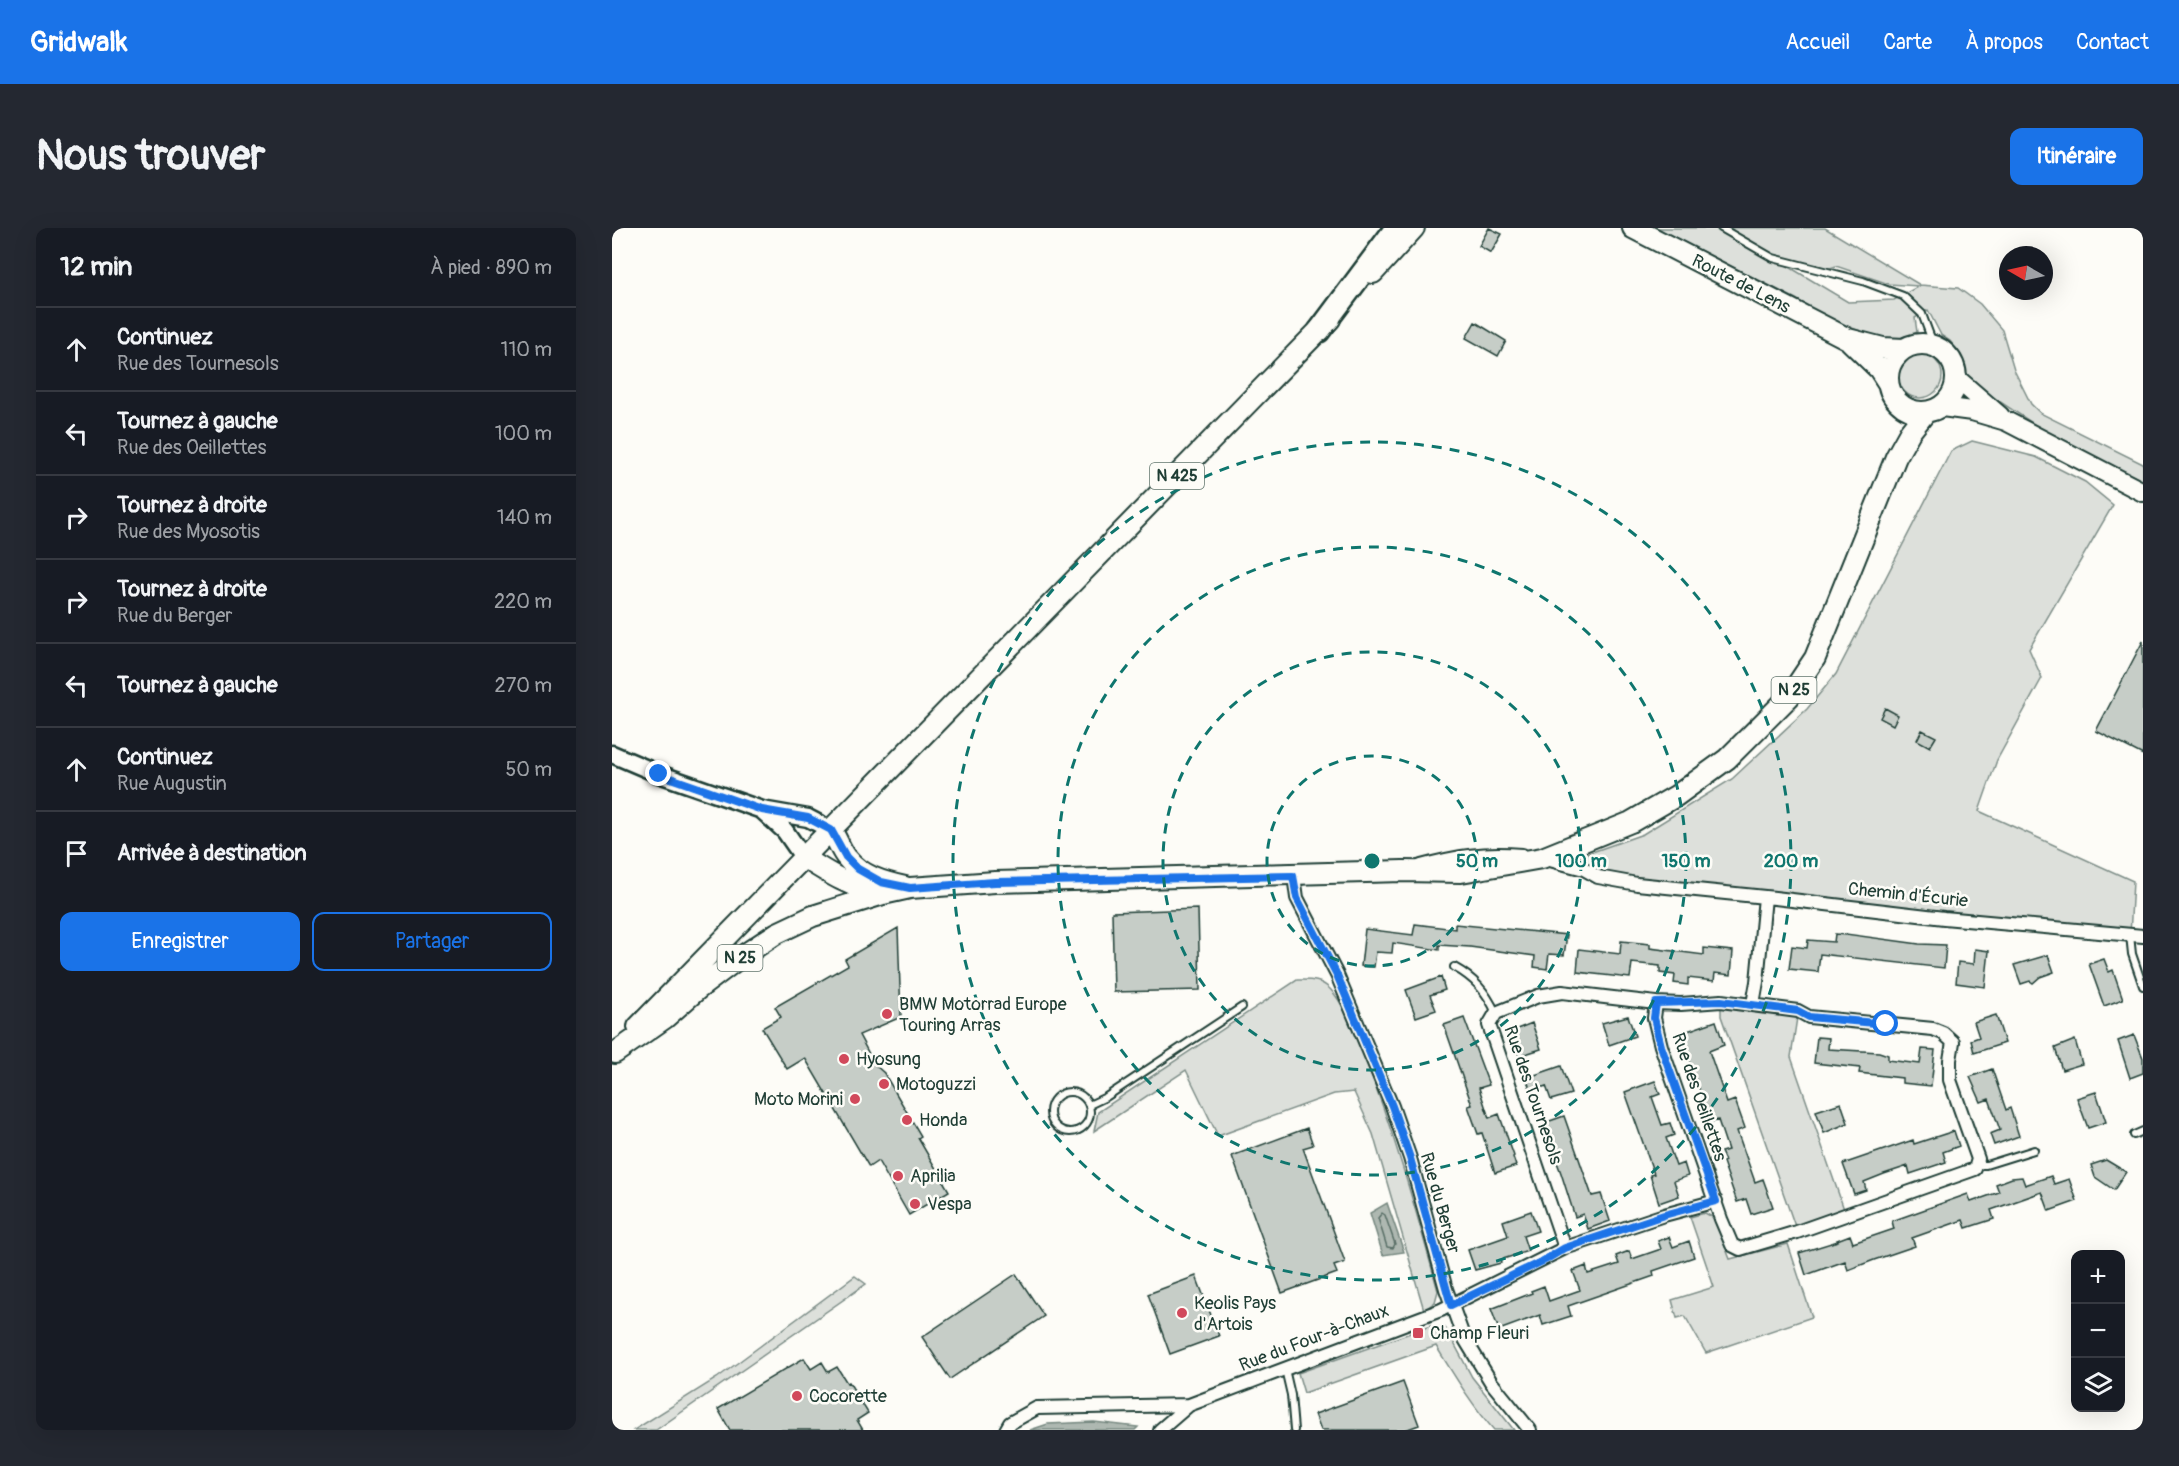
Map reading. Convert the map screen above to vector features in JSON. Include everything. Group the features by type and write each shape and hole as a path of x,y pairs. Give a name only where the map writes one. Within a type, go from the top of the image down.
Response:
{"highway":[{"path":"1319,330 1396,228"}],"main road":[{"name":"N 425","path":"613,1054 663,1000 1319,330 1414,228"},
{"name":"N 425","path":"1319,330 1427,228"},
{"name":"Route de Lens","path":"1633,228 1848,339"},
{"path":"1848,339 1883,348 1904,349"},
{"path":"1848,339 1879,369 1888,383"},
{"path":"1934,410 1953,394 1955,370 1948,355 1934,346 1915,344 1904,349 1891,364 1888,373 1890,392 1901,405 1917,412 1972,411 2006,421 2143,492"},
{"path":"1956,378 2006,421"},
{"name":"N 25","path":"613,1054 665,1018 735,961 777,933 813,916 883,894 910,888 995,882 1293,876 1403,871 1461,872 1542,858 1631,822 1676,796 1727,759 1790,697 1815,658 1896,457 1910,432 1934,410"},
{"name":"N 25","path":"831,830 846,857 858,869 881,882 910,888"},
{"name":"N 25","path":"803,857 838,879 867,892 883,894"}],"street":[{"path":"612,754 659,774 762,810 808,818 831,830"},
{"path":"762,810 785,831 803,857"},
{"path":"1582,842 1578,857 1584,869"},
{"name":"Chemin d'Écurie","path":"1542,858 1584,869 1598,877 1637,884 1944,918 2137,935"},
{"name":"Rue du Berger","path":"1293,876 1297,898 1337,975 1392,1106 1410,1158 1451,1305 1472,1354 1516,1416 1530,1430"},
{"path":"1753,1004 1764,897"},
{"name":"Rue des Tournesols","path":"1565,1248 1489,1025 1496,1013 1538,996 1562,992 1656,1003 1721,1001 1798,1011 1809,1017 1914,1027 1943,1033 1953,1042 1950,1080 1978,1159 1976,1167"},
{"name":"Rue des Oeillettes","path":"1656,1003 1654,1018 1661,1046 1732,1245 1740,1249 1808,1228 1976,1167"},
{"name":"Rue du Four-à-Chaux","path":"1006,1430 1010,1423 1037,1407 1189,1405 1441,1310 1565,1248 1664,1215 1716,1201"},
{"name":"Rue du Four-à-Chaux","path":"1160,1430 1189,1405"}],"lane":[{"path":"1721,228 1773,258 1863,281 1902,296 1922,314 1934,346"},
{"path":"2137,935 2132,954 2143,986"},
{"path":"1454,967 1470,976 1488,995 1496,1013"},
{"path":"1089,1105 1106,1097 1242,1007"},
{"path":"1074,1092 1083,1096 1089,1105 1089,1120 1078,1131 1062,1131 1053,1122 1051,1107 1055,1098 1064,1093 1074,1092"},
{"path":"2134,1135 2143,1131"},
{"path":"1976,1167 2034,1150"},
{"path":"1285,1369 1291,1395 1294,1430"}],"shaded area":[{"path":"1656,228 1825,228 1920,285 1958,288 1980,304 2002,330 2014,370 2031,404 2040,413 2143,464 2143,481 2049,434 1973,384 1965,372 1961,355 1950,341 1941,335 1928,310 1915,318 1917,332 1908,337 1887,341 1828,319 1796,299","holes":["1776,259 1821,271 1836,266 1889,284 1919,286 1894,300 1848,302"]},
{"path":"1920,354 1936,360 1942,376 1936,392 1920,398 1904,392 1898,376 1904,360"},
{"path":"1972,441 2036,457 2085,482 2113,505 2029,649 2042,678 1997,760 1979,811 2133,881 2130,935 1637,884 1584,869 1578,857 1643,834 1732,779 1807,709 1836,674 1951,451"},
{"path":"1297,980 1319,982 1331,990 1349,1019 1373,1080 1403,1170 1438,1291 1435,1302 1424,1310 1373,1134 1354,1092 1334,1094 1218,1136 1186,1070 1094,1131 1098,1112"},
{"path":"1721,1001 1798,1011 1791,1057 1846,1215 1797,1232 1721,1016"},
{"path":"1705,1213 1714,1218 1730,1259 1788,1244 1812,1317 1706,1353 1685,1316 1677,1318 1672,1300 1714,1287 1690,1217"},
{"path":"855,1276 866,1284 656,1430 634,1430 717,1378"},
{"path":"1430,1326 1445,1328 1472,1377 1514,1430 1494,1430 1470,1400 1436,1346 1304,1393 1298,1373"}],"water":[{"path":"1387,1203 1404,1252 1383,1255 1370,1213"},
{"path":"1094,1422 1138,1427 1135,1430 1030,1430 1048,1424"}],"building":[{"path":"1489,228 1502,234 1491,253 1479,246"},
{"path":"1475,322 1506,341 1498,356 1466,338"},
{"path":"2143,641 2143,755 2096,731"},
{"path":"1885,708 1898,715 1893,725 1880,718"},
{"path":"1922,730 1936,737 1930,747 1917,740"},
{"path":"1198,909 1200,990 1114,992 1112,912"},
{"path":"1415,924 1455,929 1455,924 1567,935 1564,955 1549,954 1547,969 1534,967 1535,956 1470,947 1439,945 1439,950 1393,943 1392,953 1376,952 1374,967 1361,966 1365,929 1413,935"},
{"path":"898,928 901,1017 859,1035 875,1065 884,1073 921,1136 918,1138 949,1191 909,1215 878,1161 869,1167 805,1058 787,1069 762,1028 781,1017 775,1007 848,965 845,959"},
{"path":"1835,934 1946,945 1944,968 1820,954 1818,972 1789,969 1792,946 1807,948 1808,940 1834,942"},
{"path":"1621,941 1650,944 1650,948 1704,955 1704,948 1733,951 1731,975 1715,973 1714,981 1688,978 1688,985 1674,983 1675,975 1660,973 1660,966 1632,963 1630,978 1577,972 1579,949 1620,954"},
{"path":"1975,949 1989,951 1985,987 1956,983 1958,962 1974,964"},
{"path":"2048,955 2054,972 2040,977 2033,983 2030,981 2021,984 2014,965"},
{"path":"2104,959 2109,972 2113,970 2123,999 2104,1006 2089,964"},
{"path":"1441,977 1445,990 1430,995 1436,1010 1416,1017 1406,990"},
{"path":"1996,1015 2005,1043 1974,1053 1971,1040 1979,1037 1974,1022"},
{"path":"1628,1016 1635,1036 1609,1045 1602,1023"},
{"path":"1464,1018 1489,1085 1479,1088 1489,1118 1499,1114 1516,1166 1495,1173 1482,1133 1478,1134 1468,1106 1472,1105 1444,1025"},
{"path":"1716,1021 1724,1045 1709,1051 1727,1103 1735,1100 1745,1128 1737,1131 1755,1182 1763,1179 1773,1207 1751,1214 1746,1199 1737,1202 1723,1162 1725,1161 1721,1152 1728,1150 1718,1120 1710,1123 1679,1034"},
{"path":"1532,1023 1541,1049 1519,1056 1512,1031"},
{"path":"2134,1035 2143,1058 2143,1073 2130,1078 2118,1041"},
{"path":"1817,1037 1829,1038 1828,1049 1879,1052 1888,1055 1888,1060 1920,1064 1922,1049 1935,1050 1931,1086 1902,1083 1902,1078 1859,1073 1860,1068 1814,1063"},
{"path":"2075,1040 2082,1064 2062,1070 2055,1048"},
{"path":"1561,1066 1571,1094 1551,1100 1546,1086 1531,1091 1526,1078"},
{"path":"1992,1069 2006,1110 2010,1108 2019,1136 1994,1145 1990,1134 2000,1130 1989,1099 1981,1102 1970,1077"},
{"path":"1655,1081 1660,1094 1652,1097 1662,1125 1670,1123 1674,1135 1666,1138 1676,1166 1684,1163 1688,1176 1674,1181 1679,1196 1659,1203 1650,1175 1654,1174 1625,1092"},
{"path":"2096,1092 2106,1122 2088,1128 2077,1098"},
{"path":"1841,1103 1848,1123 1824,1133 1816,1111"},
{"path":"1564,1116 1592,1196 1601,1194 1610,1221 1588,1229 1583,1214 1575,1217 1546,1133 1544,1123"},
{"path":"1307,1128 1313,1145 1303,1148 1345,1262 1334,1266 1337,1273 1282,1293 1232,1156"},
{"path":"1954,1131 1959,1146 1943,1152 1946,1162 1910,1174 1908,1166 1884,1174 1864,1182 1866,1190 1854,1194 1843,1164 1913,1140 1914,1144"},
{"path":"2106,1160 2126,1172 2114,1190 2095,1177 2091,1165"},
{"path":"2051,1176 2054,1184 2069,1179 2077,1201 2049,1211 2042,1192 1991,1210 1994,1219 1966,1228 1963,1220 1912,1238 1915,1246 1848,1270 1845,1261 1806,1275 1799,1253 1850,1235 1853,1243 1894,1229 1892,1221 1968,1194 1971,1202 1999,1192 1996,1184 2012,1178 2022,1177 2025,1185"},
{"path":"1531,1211 1538,1231 1523,1236 1528,1251 1500,1260 1501,1263 1475,1270 1468,1250 1508,1236 1503,1221"},
{"path":"1669,1237 1673,1247 1689,1241 1694,1257 1653,1271 1654,1276 1568,1306 1571,1316 1543,1325 1540,1315 1499,1330 1491,1309 1544,1286 1549,1301 1580,1290 1573,1271 1586,1266 1588,1274 1619,1264 1616,1256 1629,1251 1632,1259 1661,1249 1658,1241"},
{"path":"1016,1274 1044,1316 950,1379 922,1337"},
{"name":"Keolis Pays d'Artois","path":"1196,1276 1219,1336 1170,1354 1148,1294"},
{"name":"Cocorette","path":"804,1358 811,1369 822,1362 828,1372 837,1367 868,1413 857,1420 863,1430 730,1430 718,1409"},
{"path":"1403,1382 1419,1425 1405,1430 1321,1430 1315,1414"}],"place":[{"name":"BMW Motorrad Europe Touring Arras","path":"887,1014"},
{"name":"Hyosung","path":"844,1059"},
{"name":"Motoguzzi","path":"884,1084"},
{"name":"Moto Morini","path":"855,1099"},
{"name":"Honda","path":"907,1120"},
{"name":"Aprilia","path":"898,1176"},
{"name":"Vespa","path":"915,1204"},
{"name":"Keolis Pays d'Artois","path":"1182,1313"},
{"name":"Champ Fleuri","path":"1418,1333"},
{"name":"Cocorette","path":"797,1396"}],"route":[{"path":"659,774 762,810 808,818 831,830 846,857 858,869 881,882 910,888 995,882 1293,876 1297,898 1337,975 1392,1106 1410,1158 1451,1305 1565,1248 1664,1215 1716,1201 1661,1046 1654,1018 1656,1003 1721,1001 1798,1011 1809,1017 1886,1024"}]}
